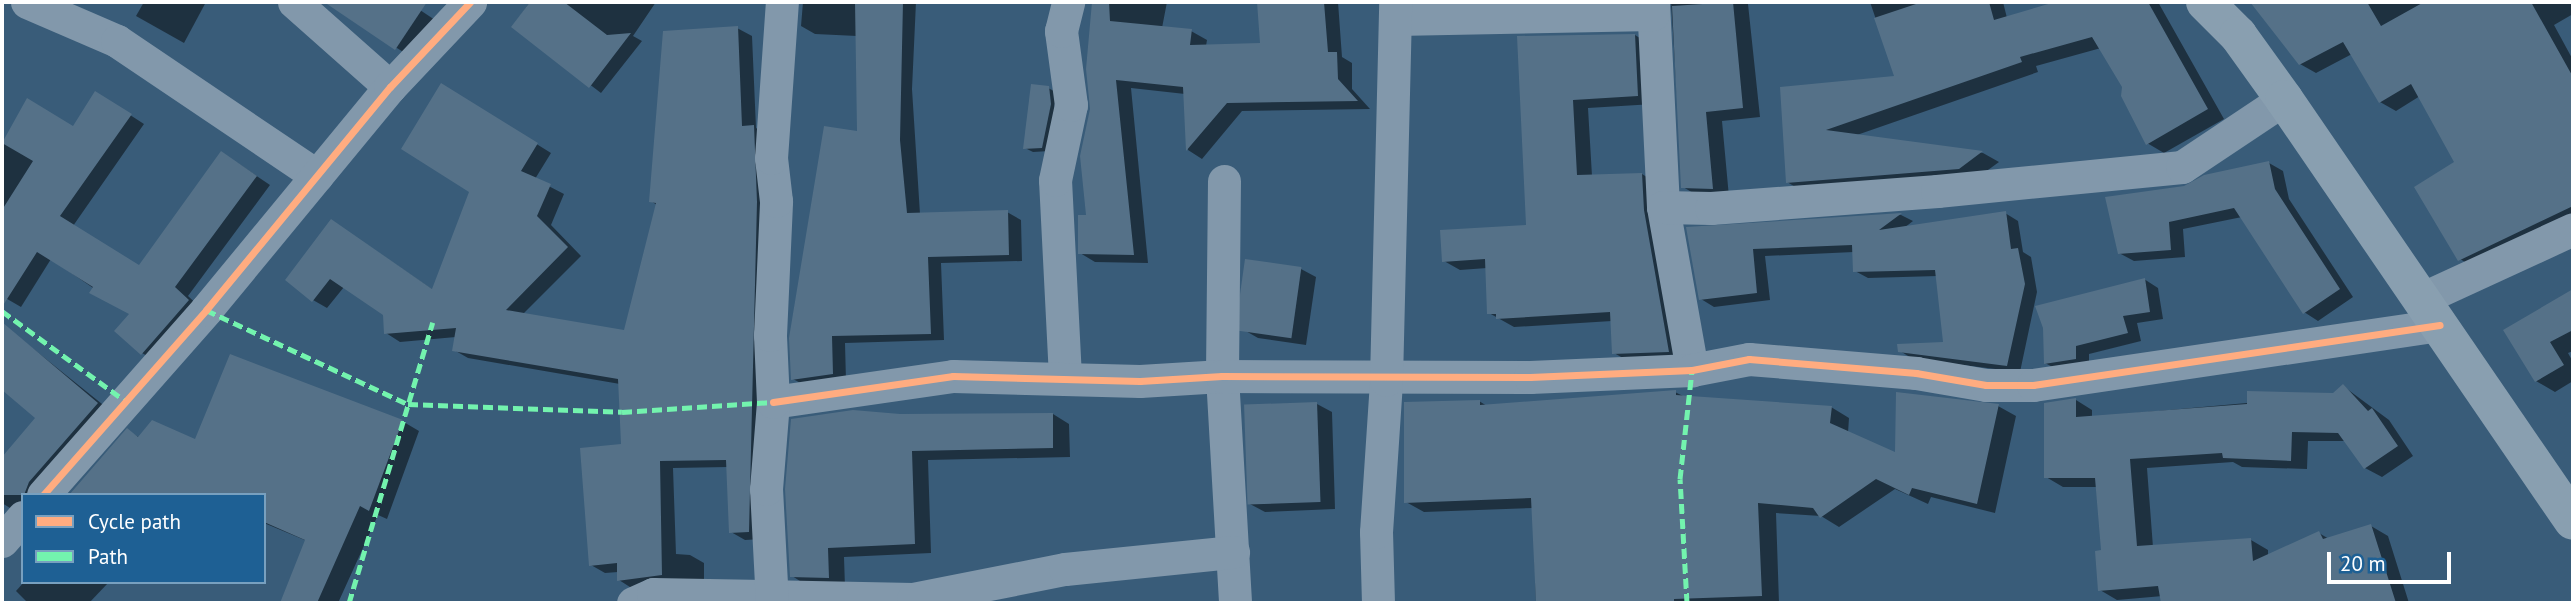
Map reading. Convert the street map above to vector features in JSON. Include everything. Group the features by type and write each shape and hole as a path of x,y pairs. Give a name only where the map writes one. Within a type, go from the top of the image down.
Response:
{"main road":[{"path":"2205,2 2238,35 2284,99 2573,521"}],"street":[{"path":"26,2 117,41 317,176"},
{"path":"294,2 390,87"},
{"path":"45,493 390,87 470,2"},
{"path":"773,601 766,489 774,402 770,335 776,201 771,158 782,2"},
{"path":"1065,377 1055,180 1071,105 1061,30 1068,2"},
{"path":"1378,603 1378,455 1386,380 1389,110 1395,10 1653,8 1663,207 1692,370"},
{"path":"1663,207 1710,208 1937,191 2182,167 2284,99"},
{"path":"1224,181 1222,376 1235,603"},
{"path":"774,402 953,376 1140,381 1222,376 1386,380 1692,370 1749,359 1916,373 1986,384 2033,385 2430,312 2573,229"},
{"path":"2,541 21,519"},
{"path":"633,603 653,594 773,601 913,599 1065,569 1233,552"}],"building":[{"path":"324,2 427,2 395,50"},
{"path":"530,2 564,2 607,35 631,33 589,88 511,27"},
{"path":"855,2 903,2 900,140 907,213 1008,210 1009,255 928,257 931,334 832,336 833,374 791,380 789,338 824,126 857,131"},
{"path":"1092,2 1109,2 1110,21 1192,29 1190,45 1260,43 1257,2 1324,2 1328,52 1337,52 1338,79 1358,101 1227,103 1186,151 1183,87 1116,80 1134,255 1078,254 1078,215 1086,215 1080,156 1090,109 1086,69"},
{"path":"1733,2 1743,108 1706,112 1713,189 1681,188 1672,6"},
{"path":"1922,2 1989,2 1994,20 2055,2 2148,2 2208,109 2146,145 2121,96 2122,87 2092,37 2020,57 2022,62 1826,130 1983,151 1959,169 1786,183 1780,87 1894,76 1874,18"},
{"path":"2250,2 2367,2 2381,26 2424,2 2531,2 2573,77 2573,206 2458,261 2414,187 2454,162 2411,84 2379,103 2343,42 2299,65"},
{"path":"738,26 742,126 754,125 757,202 749,532 729,533 726,460 660,461 662,575 617,581 617,563 589,566 580,448 621,444 618,379 452,351 456,328 384,334 383,315 330,279 312,302 285,280 331,219 432,289 469,192 401,149 441,83 538,143 521,171 551,184 537,216 568,247 506,310 624,330 656,203 649,202 663,31"},
{"path":"1635,34 1638,96 1573,100 1577,175 1642,173 1644,210 1669,352 1612,354 1610,312 1496,319 1496,314 1487,314 1485,259 1442,262 1440,230 1526,225 1517,36"},
{"path":"1031,84 1049,86 1051,104 1042,148 1023,149"},
{"path":"95,91 132,114 60,216 139,265 221,151 257,176 175,287 189,300 141,355 114,331 129,314 89,293 93,287 37,252 2,307 2,210 33,161 2,143 27,98 73,126"},
{"path":"2269,161 2275,189 2340,289 2303,314 2234,208 2169,222 2171,250 2118,254 2105,197 2184,186 2204,175"},
{"path":"2006,211 2011,249 2018,248 2025,284 2007,366 1898,352 1897,344 1943,342 1935,270 1853,272 1852,245 1753,249 1757,293 1699,300 1686,227 1902,213 1879,230"},
{"path":"1245,259 1301,267 1291,338 1235,330"},
{"path":"2145,278 2150,312 2123,316 2128,333 2076,346 2076,359 2044,364 2043,328 2035,306"},
{"path":"2573,289 2573,330 2550,342 2564,365 2535,382 2503,330"},
{"path":"2,322 98,403 29,482 25,493 21,495 2,495 2,457 35,418 2,390"},
{"path":"230,354 403,420 369,511 360,506 317,603 280,603 305,540 266,523 266,493 71,493 127,428 138,437 152,420 195,439"},
{"path":"2343,384 2368,411 2372,408 2398,446 2364,469 2338,433 2292,432 2291,461 2223,458 2222,453 2130,459 2137,546 2251,538 2253,561 2319,531 2323,539 2371,524 2396,603 2161,603 2158,586 2098,591 2095,551 2101,550 2095,478 2044,478 2044,403 2076,398 2076,417 2247,404 2247,391 2333,393"},
{"path":"1676,390 1676,395 1832,406 1830,423 1895,452 1896,392 1999,404 1977,504 1912,488 1909,495 1876,479 1820,518 1813,508 1758,503 1762,596 1674,599 1674,603 1536,603 1531,498 1404,503 1404,402 1480,400 1480,405"},
{"path":"1317,402 1320,502 1248,504 1244,405"},
{"path":"853,410 900,414 1053,413 1053,448 912,451 915,544 828,548 829,578 790,577 785,489 791,419"}],"marked path":[{"path":"206,310 408,404 622,412 773,402"},
{"path":"2,311 124,400"},
{"path":"349,603 433,322"},
{"path":"1687,603 1680,479 1692,370"}],"cycle path":[{"path":"45,493 206,310 390,87 470,2"},
{"path":"773,402 953,376 1140,381 1222,376 1530,377 1692,370 1749,359 1916,373 1986,385 2033,385 2440,325"}]}
